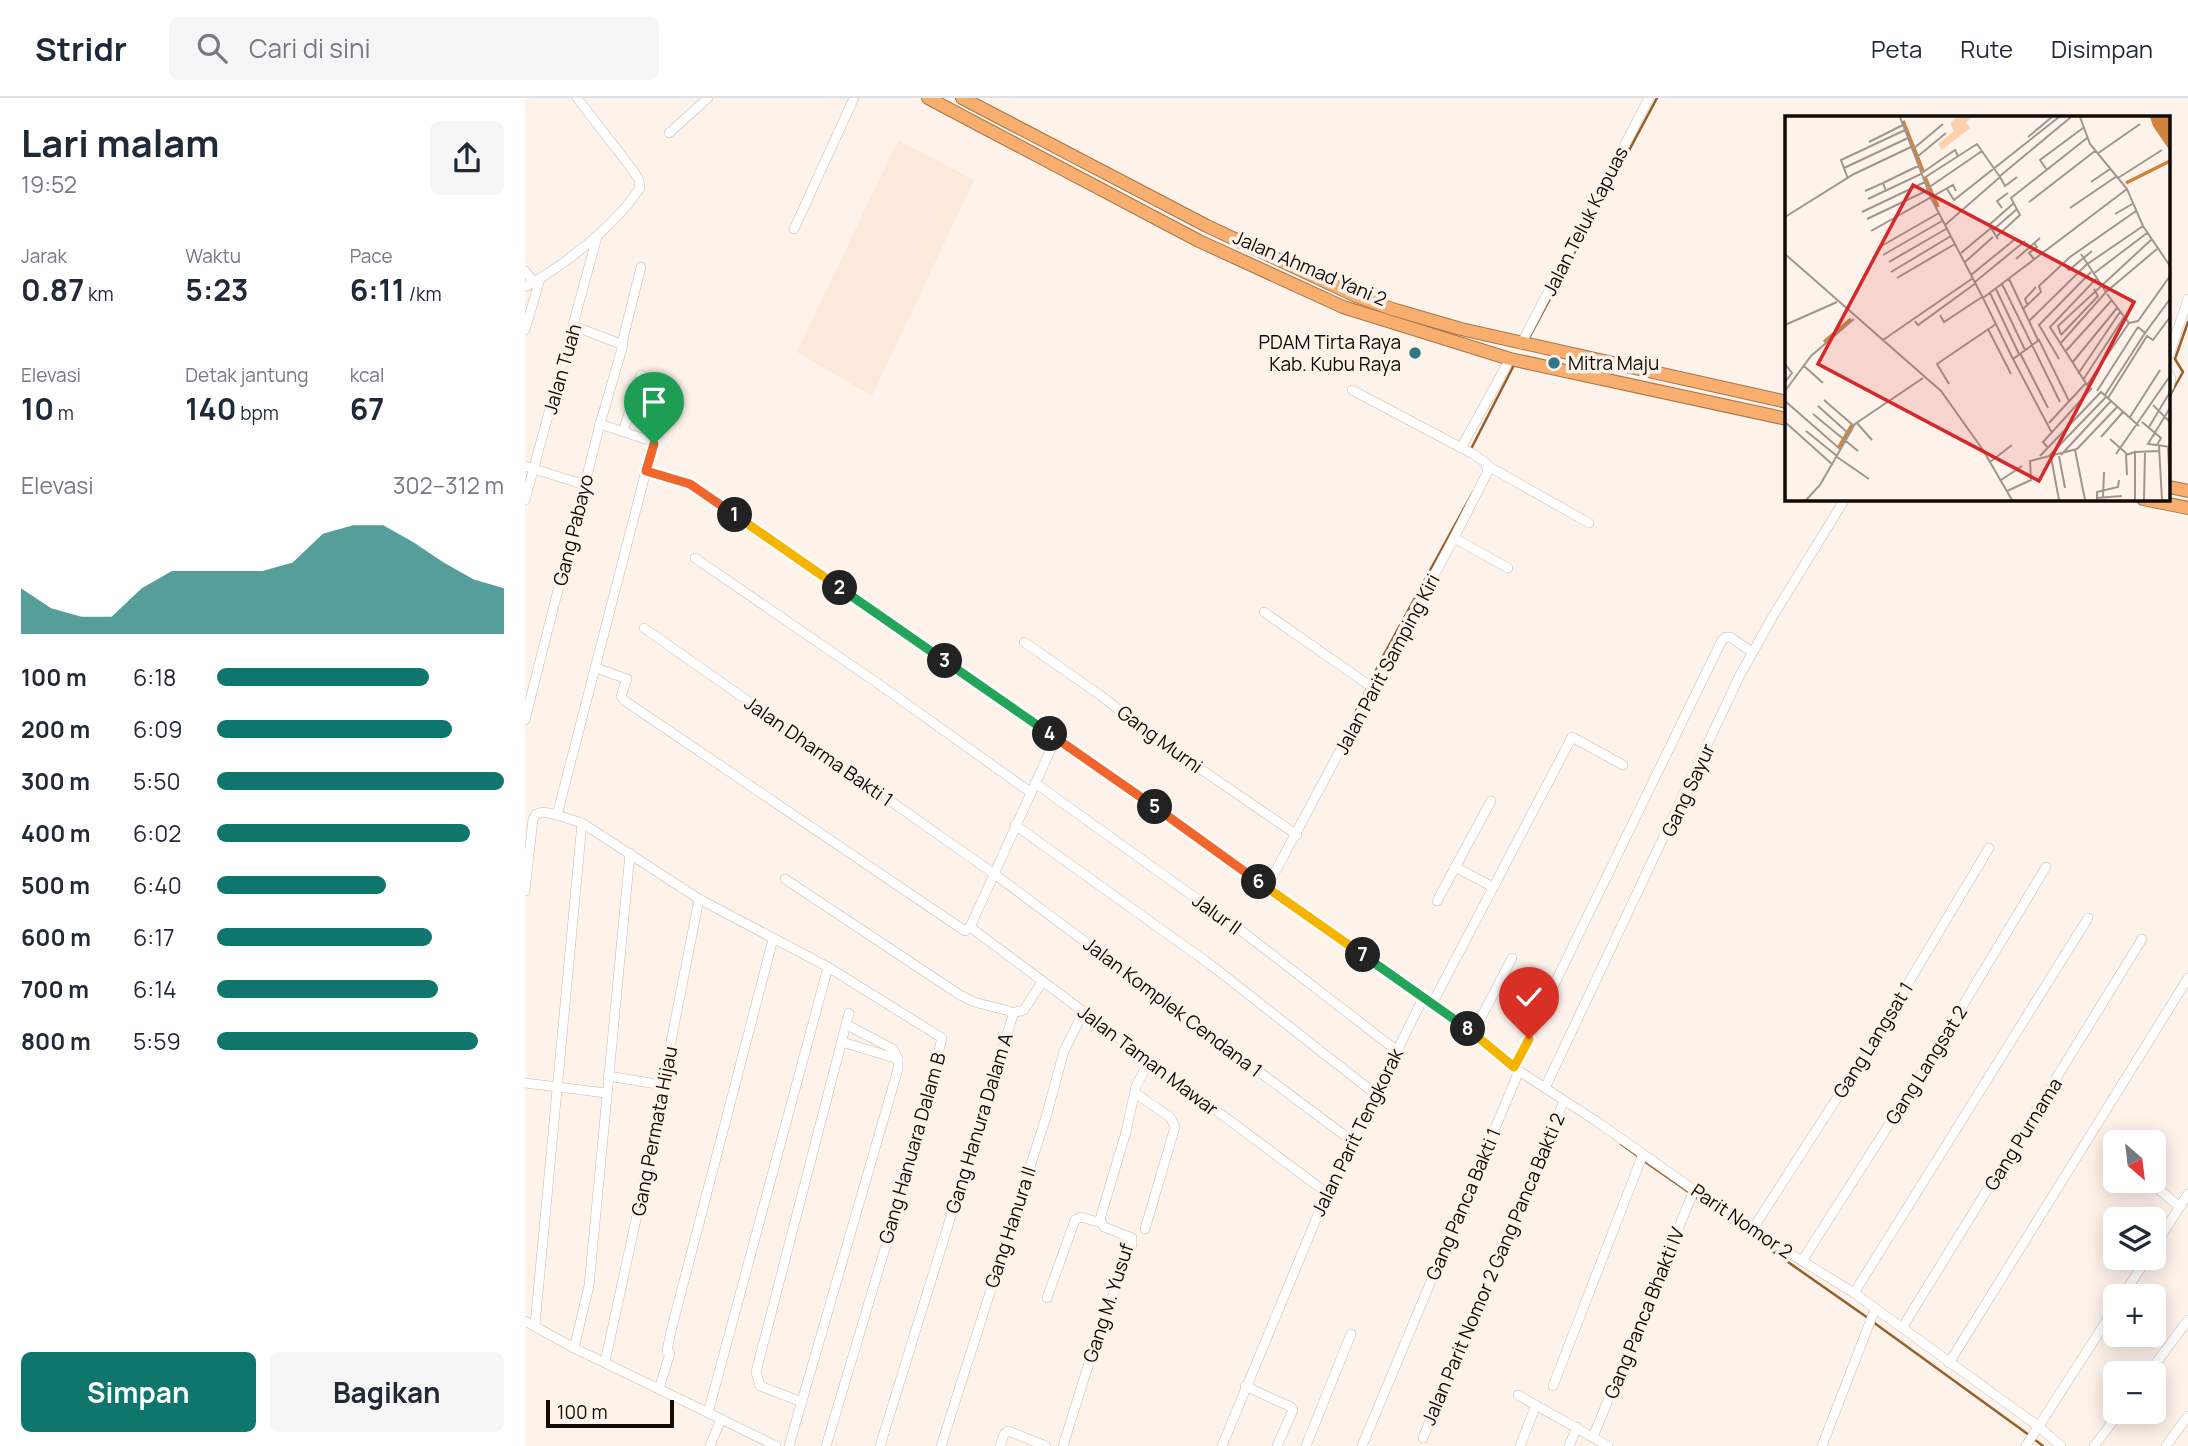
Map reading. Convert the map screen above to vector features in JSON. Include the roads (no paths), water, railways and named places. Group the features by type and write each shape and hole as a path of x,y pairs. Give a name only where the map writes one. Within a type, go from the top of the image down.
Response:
{"highway":[{"name":"Jalan Ahmad Yani 2","path":"928,98 1199,241 1343,307 1515,360 1785,418"},
{"name":"Jalan Ahmad Yani 2","path":"962,98 1207,226 1356,296 1438,323 1525,345 1785,402"},
{"path":"1763,413 1767,398"},
{"path":"2148,500 2188,508"}],"street":[{"path":"533,283 597,237 639,190 640,182 577,98"},
{"path":"669,133 708,98"},
{"path":"794,229 854,98"},
{"name":"Jalan Teluk Kapuas","path":"1525,345 1649,98"},
{"name":"Jalan Tuah","path":"525,500 529,467 574,326 597,237"},
{"name":"Gang Pabayo","path":"525,720 642,267"},
{"path":"525,271 533,283 525,330"},
{"path":"2171,349 2188,299"},
{"path":"574,326 621,342"},
{"path":"1467,451 1515,360"},
{"path":"623,432 641,375"},
{"path":"1352,390 1467,451 1486,466 1589,523"},
{"path":"557,815 653,442 600,424"},
{"name":"Jalan Parit Samping Kiri","path":"1267,887 1297,835 1369,685 1487,475 1486,466"},
{"path":"529,467 585,485"},
{"path":"646,471 690,484 1056,738 1423,998"},
{"name":"Gang Sayur","path":"1545,1088 1752,652 1844,500"},
{"path":"1454,538 1508,568"},
{"path":"695,558 1030,792"},
{"path":"1264,612 1369,685"},
{"name":"Jalan Dharma Bakti 1","path":"644,628 993,873"},
{"name":"Gang Panca Bakti 1","path":"1362,1446 1517,1069 1722,640 1730,637 1752,652"},
{"name":"Gang Murni","path":"1024,642 1100,695 1151,735 1297,835"},
{"name":"Jalan Taman Mawar","path":"596,668 627,679 621,696 625,701 962,929 967,930 970,926 1327,1193"},
{"path":"1432,1004 1572,737 1623,765"},
{"path":"970,926 1056,738"},
{"name":"Jalur II","path":"1035,783 1239,929 1396,1050"},
{"path":"1437,901 1491,802"},
{"name":"Gang Hanuara Dalam B","path":"531,817 543,812 582,823 699,899 828,967 941,1037 912,1158 826,1446"},
{"path":"525,891 531,817"},
{"path":"535,1325 582,823"},
{"path":"1014,825 1211,965 1374,1093"},
{"name":"Gang Langsat 1","path":"1752,1230 1873,1042 1989,848"},
{"path":"574,1348 589,1286 630,853"},
{"path":"1455,867 1493,887"},
{"name":"Gang Langsat 2","path":"1802,1261 1934,1054 2046,867"},
{"name":"Jalan Komplek Cendana 1","path":"993,873 1352,1141"},
{"name":"Gang Hanura Dalam A","path":"785,879 960,995 1012,1013 880,1446"},
{"name":"Gang Permata Hijau","path":"605,1362 699,899"},
{"path":"1853,1293 2088,918"},
{"path":"659,1389 670,1353 667,1351 671,1331 773,939"},
{"name":"Gang Purnama","path":"1902,1328 2143,939"},
{"path":"1473,1033 1512,958"},
{"path":"708,1413 828,967"},
{"path":"1949,1363 2188,978"},
{"path":"1012,1013 1024,1010 1042,982"},
{"name":"Parit Nomor 2","path":"1423,998 1473,1033 1517,1069 1694,1190 1730,1211 1752,1230 1853,1293 1872,1316 1902,1328 2061,1446"},
{"name":"Jalan Parit Tengkorak","path":"1222,1446 1327,1193 1423,998"},
{"name":"Gang Hanura II","path":"941,1446 1046,1117 1059,1066 1072,1031 1084,1011"},
{"path":"802,1402 760,1386 756,1372 849,1013"},
{"path":"789,1446 898,1069 898,1059 893,1049 847,1025"},
{"path":"842,1042 898,1059"},
{"name":"Gang M. Yusuf","path":"1063,1446 1094,1347 1132,1244 1132,1238 1128,1234 1104,1227 1100,1219 1138,1080 1150,1060"},
{"path":"608,1076 663,1084"},
{"path":"525,1083 606,1093"},
{"path":"1135,1093 1170,1117 1175,1127 1145,1229"},
{"name":"Jalan Parit Nomor 2 Gang Panca Bakti 2","path":"1423,1438 1564,1101"},
{"path":"1553,1386 1643,1154"},
{"name":"Gang Panca Bhakti IV","path":"1593,1437 1694,1190"},
{"path":"2164,1194 2180,1207"},
{"path":"2166,1229 2188,1194"},
{"path":"1047,1298 1075,1220 1081,1217 1101,1223"},
{"path":"1822,1446 1872,1316"},
{"path":"2158,1361 2188,1320"},
{"path":"525,1321 574,1348 776,1446"},
{"path":"2026,1446 2103,1326"},
{"path":"1306,1446 1351,1334"},
{"path":"1245,1386 1293,1410 1277,1446"},
{"path":"1518,1395 1608,1446"},
{"path":"1520,1446 1536,1405"},
{"path":"2166,1446 2188,1416"},
{"path":"710,1446 721,1419"},
{"path":"2094,1446 2111,1424"},
{"path":"1569,1446 1577,1427"},
{"path":"1000,1446 1004,1434 1008,1431 1046,1446"}],"waterway":[{"path":"1528,340 1657,98"},
{"path":"2171,393 2183,372 2175,359 2188,322"},
{"path":"1471,449 1514,365"},
{"path":"1354,715 1382,658 1473,492"},
{"path":"1621,1144 1639,1157"},
{"path":"1644,1161 1690,1193"},
{"path":"1695,1197 1868,1318"},
{"path":"1873,1322 2029,1435"},
{"path":"2034,1439 2043,1446"}],"place":[{"name":"PDAM Tirta Raya Kab. Kubu Raya","path":"1415,353"},
{"name":"Mitra Maju","path":"1554,363"}]}
